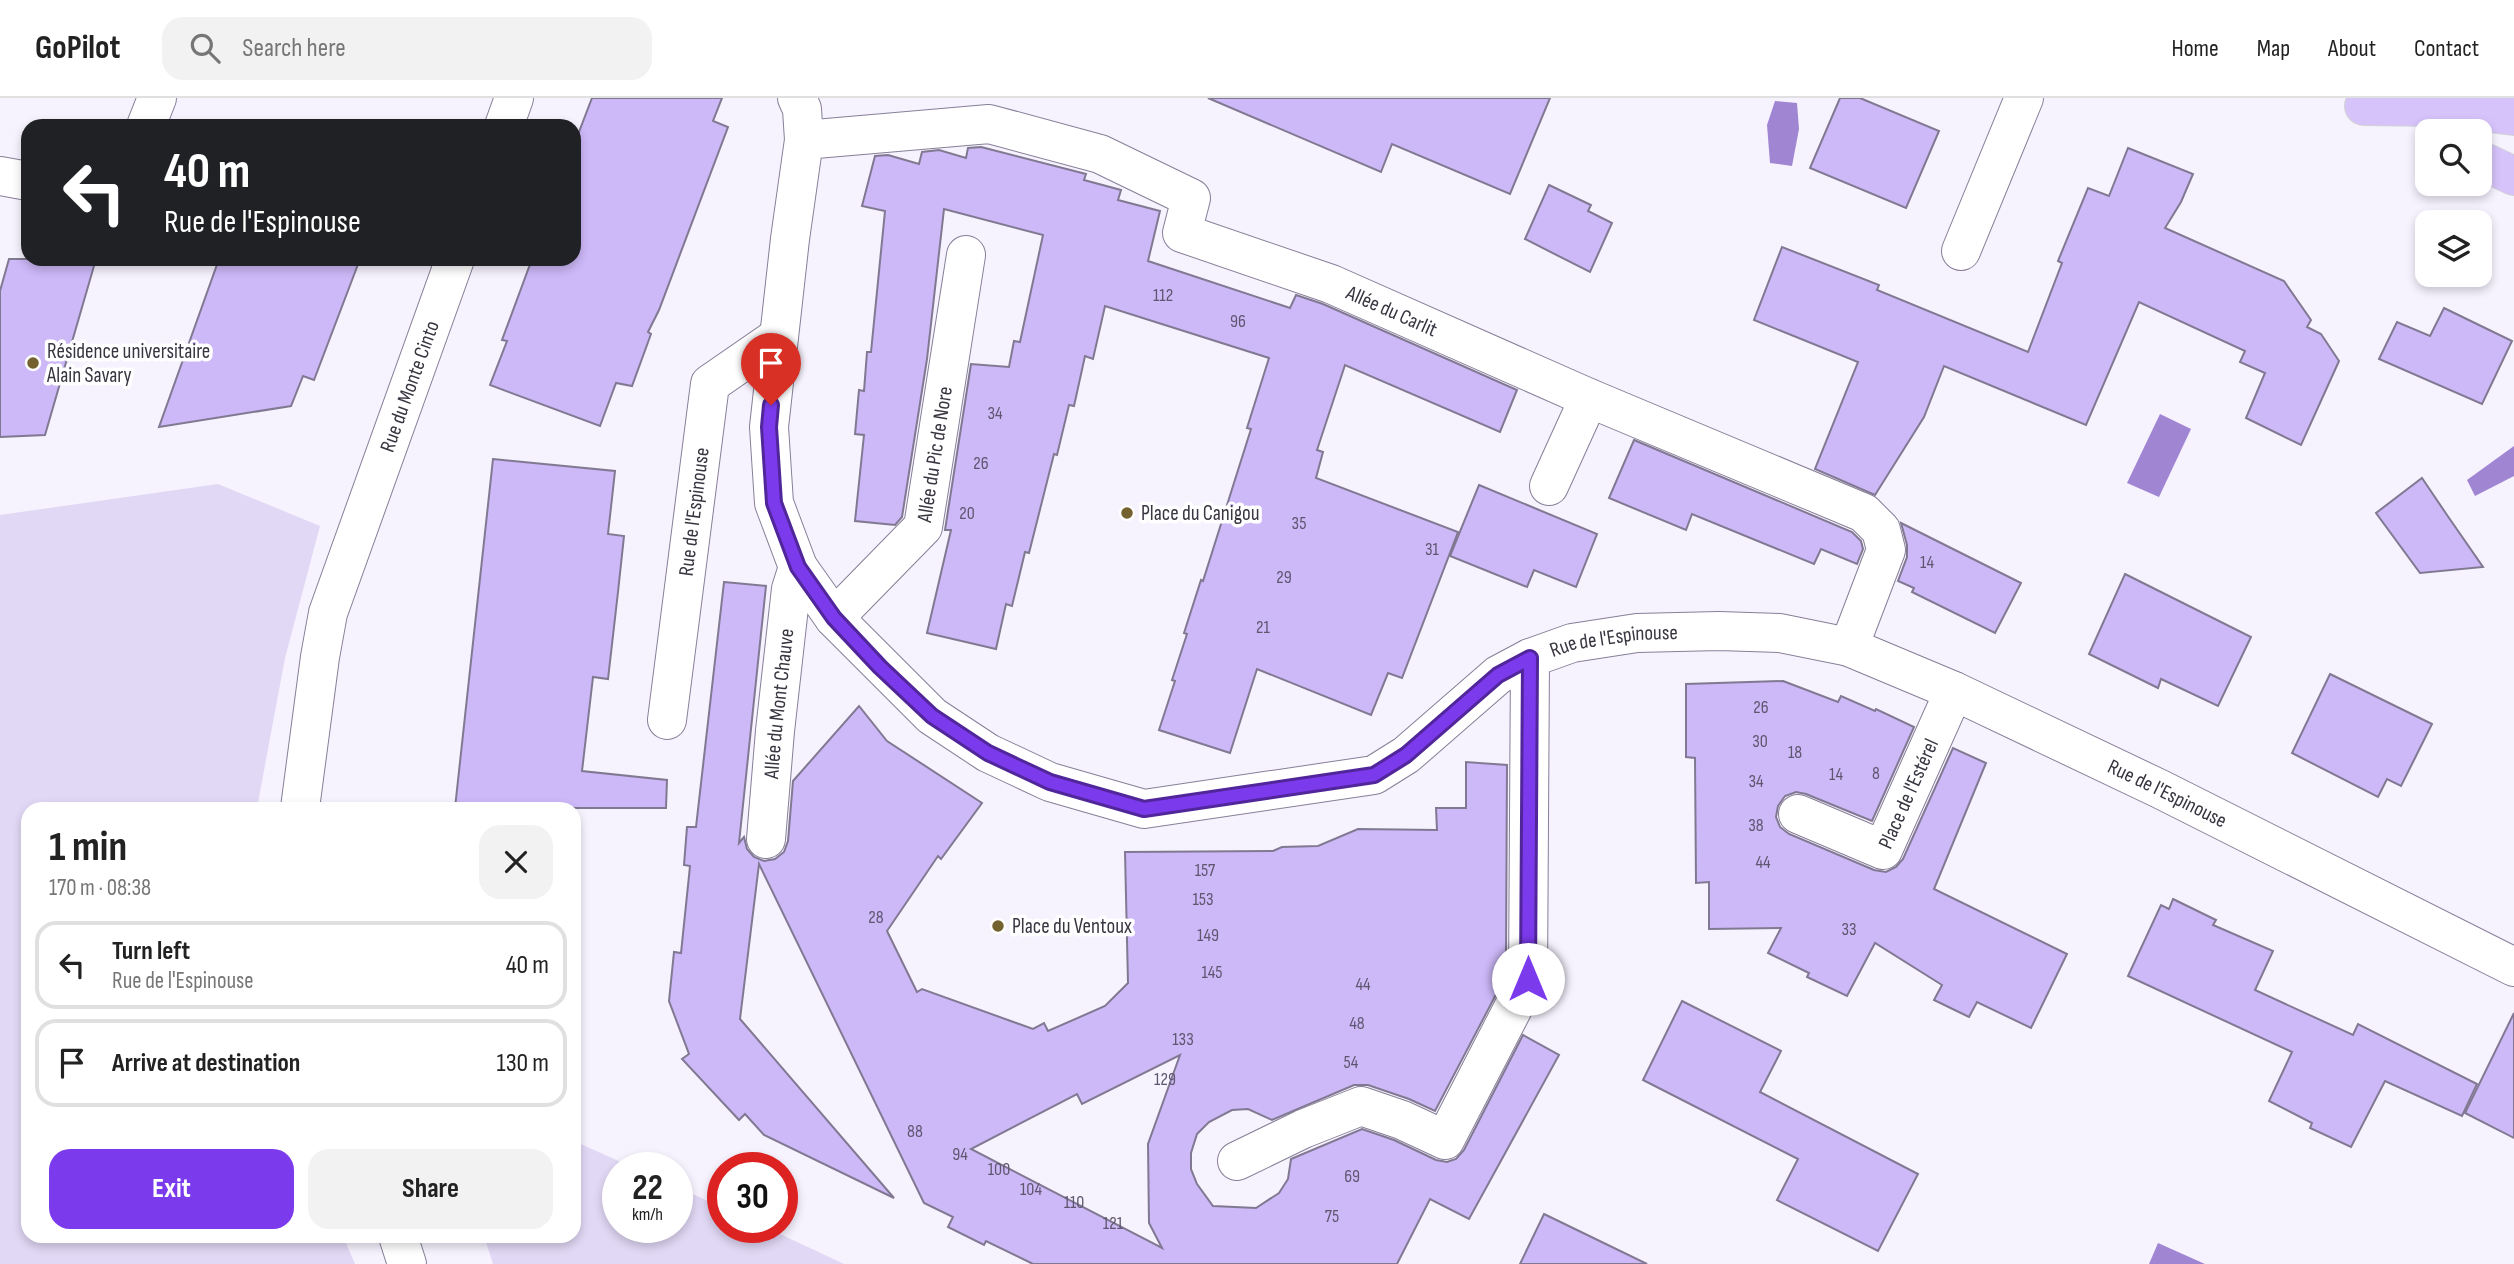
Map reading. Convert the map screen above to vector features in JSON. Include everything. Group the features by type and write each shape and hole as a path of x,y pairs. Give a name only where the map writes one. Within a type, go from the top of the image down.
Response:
{"main road":[{"path":"2355,102 2438,107 2514,116"},
{"path":"2355,102 2415,130"},
{"path":"2492,166 2514,176"}],"street":[{"path":"149,119 157,98"},
{"path":"506,119 514,98"},
{"name":"Rue de l'Espinouse","path":"796,98 802,109 804,140 769,427 774,503 798,567 834,618 932,716 988,753 1050,782 1144,809 1374,775 1406,755 1498,675 1530,658 1572,643 1637,633 1780,633 1849,647 1954,691 2160,789 2514,967"},
{"path":"1961,251 2024,98"},
{"name":"Allée du Carlit","path":"804,140 989,124 1100,154 1191,198 1182,233 1331,284 1589,398 1869,516 1883,535 1886,550 1849,647"},
{"path":"0,176 21,180"},
{"name":"Allée du Pic de Nore","path":"834,618 923,527 965,255"},
{"name":"Rue du Monte Cinto","path":"301,802 328,613 452,266"},
{"name":"Rue de l'Espinouse","path":"667,720 710,384 778,337"},
{"path":"1549,486 1589,398"},
{"name":"Allée du Mont Chauve","path":"766,839 791,589 798,567"},
{"path":"1237,1161 1303,1129 1361,1106 1402,1120 1445,1140 1528,979 1530,658"},
{"name":"Place de l'Estérel","path":"1798,814 1883,850 1954,691"},
{"path":"400,1243 407,1264"}],"shaded area":[{"path":"1775,101 1797,103 1799,129 1792,166 1770,163 1767,125"},
{"path":"2160,414 2191,429 2159,497 2127,483"},
{"path":"2514,446 2514,476 2475,496 2467,480"},
{"path":"218,484 320,526 285,658 258,802 21,802 21,1243 346,1243 355,1264 0,1264 0,515"},
{"path":"581,1144 602,1154 602,1243 693,1243 693,1194 707,1201 707,1243 798,1242 844,1264 493,1264 486,1243 581,1243"},
{"path":"2158,1243 2205,1264 2149,1264"}],"building":[{"path":"592,98 722,98 713,121 728,127 659,310 648,332 651,334 632,386 616,383 600,426 490,385 507,341 502,340 529,266 581,266 581,127"},
{"path":"1208,98 1550,98 1510,194 1392,144 1381,172"},
{"path":"1840,98 1860,98 1939,131 1906,208 1810,168"},
{"path":"981,147 1086,174 1084,180 1121,190 1118,200 1160,211 1148,261 1290,308 1296,295 1323,304 1517,390 1500,432 1345,365 1317,450 1323,452 1316,478 1458,532 1402,678 1388,673 1371,715 1257,669 1230,753 1159,730 1175,681 1172,680 1187,634 1184,633 1251,429 1247,428 1269,358 1105,306 1093,359 1085,356 1074,406 1069,405 1029,553 1025,552 1012,606 1006,604 996,649 927,633 951,530 945,530 971,364 1009,367 1014,341 1020,342 1043,235 944,209 927,359 902,517 895,525 855,521 864,435 855,434 859,390 864,391 867,352 871,352 885,211 862,206 875,156 888,155 919,164 922,152 939,150 966,158 968,148"},
{"path":"2128,148 2193,174 2181,202 2165,228 2284,281 2311,320 2307,327 2321,334 2339,361 2301,445 2246,418 2265,373 2240,362 2245,351 2139,302 2086,425 1944,366 1924,417 1875,495 1815,469 1858,362 1754,320 1782,247 1879,285 1877,290 2028,352 2062,263 2058,261 2088,188 2109,196"},
{"path":"1549,185 1591,205 1588,211 1612,223 1590,272 1525,239"},
{"name":"Résidence universitaire Alain Savary","path":"9,259 21,259 21,266 94,266 45,435 0,437 0,291"},
{"path":"216,266 357,266 314,380 303,376 291,406 159,427"},
{"path":"2444,308 2512,341 2482,404 2379,359 2397,322 2430,336"},
{"path":"1634,440 1852,532 1861,541 1863,549 1857,564 1821,549 1814,564 1692,514 1686,530 1609,498"},
{"path":"493,459 615,471 608,534 624,536 618,592 608,679 593,677 582,771 667,780 666,808 581,808 581,802 456,802"},
{"path":"2422,478 2483,567 2420,573 2376,513"},
{"path":"1479,485 1597,534 1576,587 1534,570 1527,587 1450,556"},
{"path":"1901,523 2021,583 1995,633 1912,592 1914,588 1898,581 1907,557"},
{"path":"2125,574 2251,637 2218,706 2161,679 2158,688 2089,654"},
{"path":"724,582 766,586 739,843 744,837 747,849 754,857 764,861 775,859 784,852 788,841 793,781 859,706 887,741 982,803 941,859 938,856 887,931 917,992 922,989 1033,1029 1044,1023 1048,1031 1105,1006 1128,983 1125,852 1273,851 1282,847 1318,846 1358,829 1437,830 1436,808 1466,808 1466,762 1507,765 1506,956 1502,957 1502,983 1435,1111 1368,1085 1354,1085 1272,1120 1248,1109 1232,1110 1209,1122 1197,1134 1191,1153 1191,1169 1197,1184 1213,1206 1256,1208 1279,1193 1288,1179 1291,1159 1362,1129 1394,1140 1436,1160 1447,1162 1456,1159 1464,1150 1523,1035 1559,1055 1469,1219 1430,1199 1397,1264 1033,1264 986,1241 984,1245 948,1227 953,1217 924,1203 759,864 740,1019 894,1198 764,1135 745,1114 739,1120 682,1059 689,1054 669,1001 674,952 681,953 690,866 684,865 687,827 696,827","holes":["1180,1055 1148,1144 1149,1223 1162,1248 971,1149 1077,1094 1082,1104"]},
{"path":"2330,674 2432,724 2401,786 2387,779 2378,797 2292,753"},
{"path":"1783,681 1838,702 1841,696 1914,727 1872,821 1796,792 1785,796 1778,806 1776,817 1780,827 1789,834 1874,870 1886,872 1896,867 1903,859 1953,748 1986,763 1934,889 2067,954 2031,1028 1977,1002 1969,1017 1934,1000 1942,985 1875,943 1847,996 1807,977 1809,973 1768,953 1781,928 1709,929 1709,882 1696,883 1695,758 1686,757 1686,684"},
{"path":"2173,899 2216,920 2213,925 2273,951 2255,990 2353,1035 2358,1024 2477,1084 2462,1116 2385,1081 2351,1147 2310,1128 2312,1123 2269,1101 2292,1052 2128,976 2161,905 2169,909"},
{"path":"1682,1001 1781,1051 1760,1092 1918,1174 1878,1251 1777,1200 1798,1159 1643,1080"},
{"path":"2514,1013 2514,1138 2465,1113"},
{"path":"1544,1214 1647,1264 1520,1264"}],"place":[{"name":"Résidence universitaire Alain Savary","path":"33,363"},
{"name":"Place du Canigou","path":"1127,513"},
{"name":"Place du Ventoux","path":"998,926"}],"route":[{"path":"771,405 769,427 774,503 798,567 834,618 880,667 932,716 988,753 1050,782 1144,809 1374,775 1406,755 1498,675 1530,658 1527,767 1528,979"}]}
